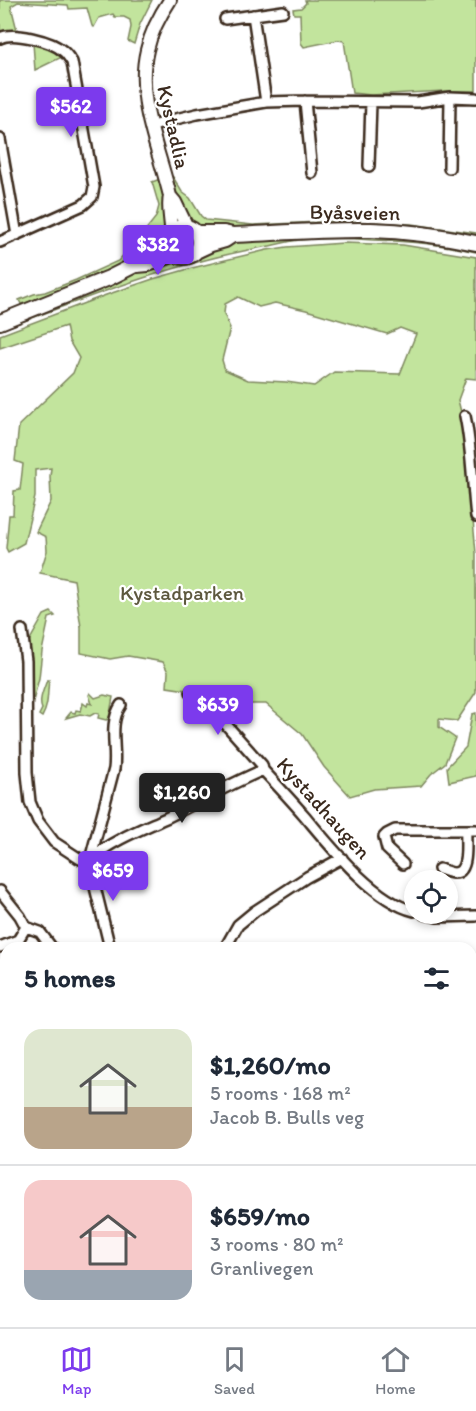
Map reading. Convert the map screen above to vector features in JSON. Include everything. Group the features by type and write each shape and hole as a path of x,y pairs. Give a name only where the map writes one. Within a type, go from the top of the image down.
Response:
{"main road":[{"path":"0,322 78,292 135,265 160,246 177,229 192,230 199,243 196,251 189,257 175,255 147,264 135,265"},
{"name":"Byåsveien","path":"192,230 233,235 371,230 476,243"},
{"name":"Byåsveien","path":"196,251 233,235"},
{"path":"170,237 170,247 175,255"}],"street":[{"name":"Kystadlia","path":"170,0 153,31 146,51 144,86 151,126 170,196 192,230"},
{"path":"225,19 283,11"},
{"path":"253,15 266,102"},
{"path":"0,38 21,36 55,45 68,55 72,62 94,187 92,197 83,206 0,242"},
{"path":"449,168 450,98"},
{"path":"151,126 197,114 266,102 418,102 476,98"},
{"path":"305,101 312,173"},
{"path":"369,166 371,102"},
{"path":"0,139 17,235"},
{"name":"Kystadlia","path":"170,196 168,204 170,237"},
{"path":"465,416 476,517"},
{"path":"22,630 26,661 27,771 30,802 38,821 54,842 80,859 90,860 99,852 126,837 263,770"},
{"name":"Kystadhaugen","path":"191,692 221,719 262,765 263,770 342,858 378,894 404,907"},
{"path":"109,942 90,860 114,769 113,723 117,709 121,705"},
{"path":"403,864 387,849 384,837 394,830 476,830"},
{"path":"439,869 455,873 460,871 465,864 466,831"},
{"path":"228,942 238,925 255,911 342,858"},
{"path":"0,891 26,927 40,932 48,942"},
{"path":"458,916 476,916"},
{"path":"13,942 18,940 26,927"}],"green space":[{"path":"0,0 152,0 140,24 134,44 128,41 130,20 115,17 113,14 99,18 94,27 87,8 69,9 68,5 18,2 11,6 17,30 0,32"},
{"path":"305,0 476,0 476,91 371,95 352,93 344,41 338,40 304,47 301,43 300,14 294,14 293,9 301,8 306,3"},
{"path":"33,43 49,48 62,57 35,70"},
{"path":"172,177 206,220 253,225 342,221 411,224 476,233 476,237 199,225 193,222 184,211"},
{"path":"160,179 165,226 162,238 157,243 126,262 82,284 21,304 19,300 76,280 118,261 156,217 159,206 152,182"},
{"path":"330,236 402,237 476,248 476,252 398,241 336,238 291,241 196,262 163,272 0,330 0,327 89,293 145,268 167,261 184,263 193,261 209,249 224,244 251,240"},
{"name":"Kystadparken","path":"344,243 403,245 476,257 476,379 466,378 458,400 464,424 476,553 476,692 457,721 439,719 439,727 455,738 445,763 421,786 374,789 350,796 324,767 302,734 266,704 210,704 200,692 167,687 168,672 163,662 128,656 110,659 81,653 81,627 74,580 40,573 47,551 46,537 36,532 51,501 51,468 35,470 35,497 24,543 8,552 6,548 9,515 13,515 14,491 20,490 23,464 15,461 19,425 73,373 79,358 69,341 66,326 0,348 0,335 153,279 287,247","holes":["238,297 259,307 275,303 387,334 400,328 416,334 400,374 334,372 314,386 248,380 225,370 222,360 230,328 224,314 225,304"]},
{"path":"51,612 55,616 49,618 39,678 30,713 27,645 44,615"},
{"path":"47,680 49,680 46,708 42,717 39,715 42,709 41,698"},
{"path":"90,693 95,698 104,695 113,697 109,719 98,718 99,714 95,713 90,716 80,714 66,718 71,712 81,711 83,703 87,706 88,703 92,704"},
{"path":"476,713 476,776 449,782 447,767 466,747 472,714"}]}
